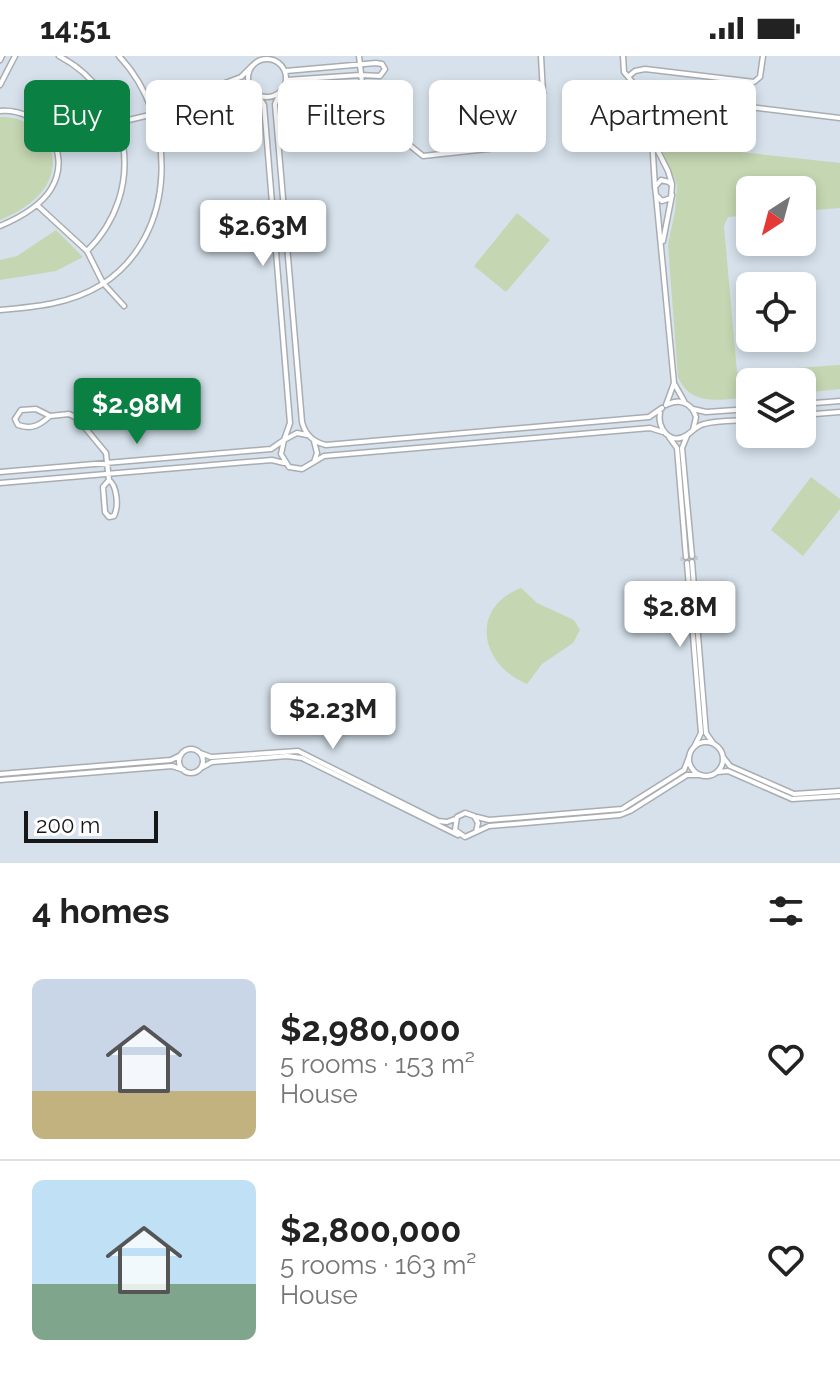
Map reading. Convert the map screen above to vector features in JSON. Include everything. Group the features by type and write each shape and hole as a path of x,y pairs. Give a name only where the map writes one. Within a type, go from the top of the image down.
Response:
{"street":[{"path":"0,85 15,56"},
{"path":"59,56 92,80"},
{"path":"119,56 146,95"},
{"path":"250,80 248,76 258,56"},
{"path":"273,56 286,71 287,80 380,76 385,69 379,63 286,71"},
{"path":"359,56 365,109 420,155 494,150 543,93 541,56"},
{"path":"623,56 623,69 632,80"},
{"path":"628,76 645,69 754,82 762,73 763,56"},
{"path":"235,80 267,58 280,63"},
{"path":"330,68 331,76"},
{"path":"278,97 275,104 278,139"},
{"path":"262,102 290,423 281,454 289,467"},
{"path":"756,108 840,118"},
{"path":"0,111 24,115"},
{"path":"0,226 37,205 49,192 56,177 57,152"},
{"path":"87,251 109,224 122,191 125,152"},
{"path":"0,310 50,304 77,296 103,283 119,269 138,245 156,206 162,175 161,152"},
{"path":"279,152 302,422 317,449 314,462"},
{"path":"0,777 172,766 192,773 212,762 298,756 442,829 472,836 489,826 611,813 684,770 701,733 682,448 696,417 674,383 653,152"},
{"path":"660,152 672,185 662,251"},
{"path":"655,187 663,180 672,185"},
{"path":"656,195 665,201 671,198 672,193"},
{"path":"37,205 87,251 103,283 124,306"},
{"path":"674,383 659,418 665,434 677,448 706,733 730,766 794,794 840,793"},
{"path":"0,472 271,449 297,433 326,445 649,417 679,401 706,412 736,410"},
{"path":"816,403 840,401"},
{"path":"50,416 42,424 23,427 15,419 21,410 36,409 50,416 69,414 77,418 106,453 117,510 114,516 109,517 105,512 103,487 109,477"},
{"path":"816,414 840,412"},
{"path":"0,483 109,477 272,460 302,469 324,456 650,428 681,438 704,424 736,421"},
{"path":"695,745 713,743"},
{"path":"98,769 171,760 190,749 211,757 298,751 438,821 447,822 465,813 489,820 628,812 687,775 709,776 728,771 794,799 840,793"},
{"path":"200,753 203,760 201,768"},
{"path":"181,755 184,770"},
{"path":"689,757 693,770 701,775"},
{"path":"718,772 723,757"},
{"path":"474,816 478,823 476,832"},
{"path":"457,817 454,827 462,836"}],"shaded area":[{"path":"0,56 840,56 840,863 0,863"}],"green space":[{"path":"0,117 24,121 24,152 51,152 53,168 45,187 35,199 0,220"},
{"path":"663,152 740,152 840,163 840,208 816,210 816,176 736,176 736,216 728,217 724,226 737,368 736,398 699,397 684,387 678,377 668,245 677,185"},
{"path":"517,213 550,240 506,292 474,266"},
{"path":"56,230 83,257 56,271 0,280 0,260 17,256"},
{"path":"840,365 840,389 816,392 816,368 796,368"},
{"path":"811,477 840,499 840,509 803,556 771,530"},
{"path":"521,588 537,603 574,620 580,630 573,643 542,664 527,684 499,664 487,636 493,609 504,597"}],"tunnel":[{"path":"696,556 696,562"},
{"path":"682,557 683,563"}]}
